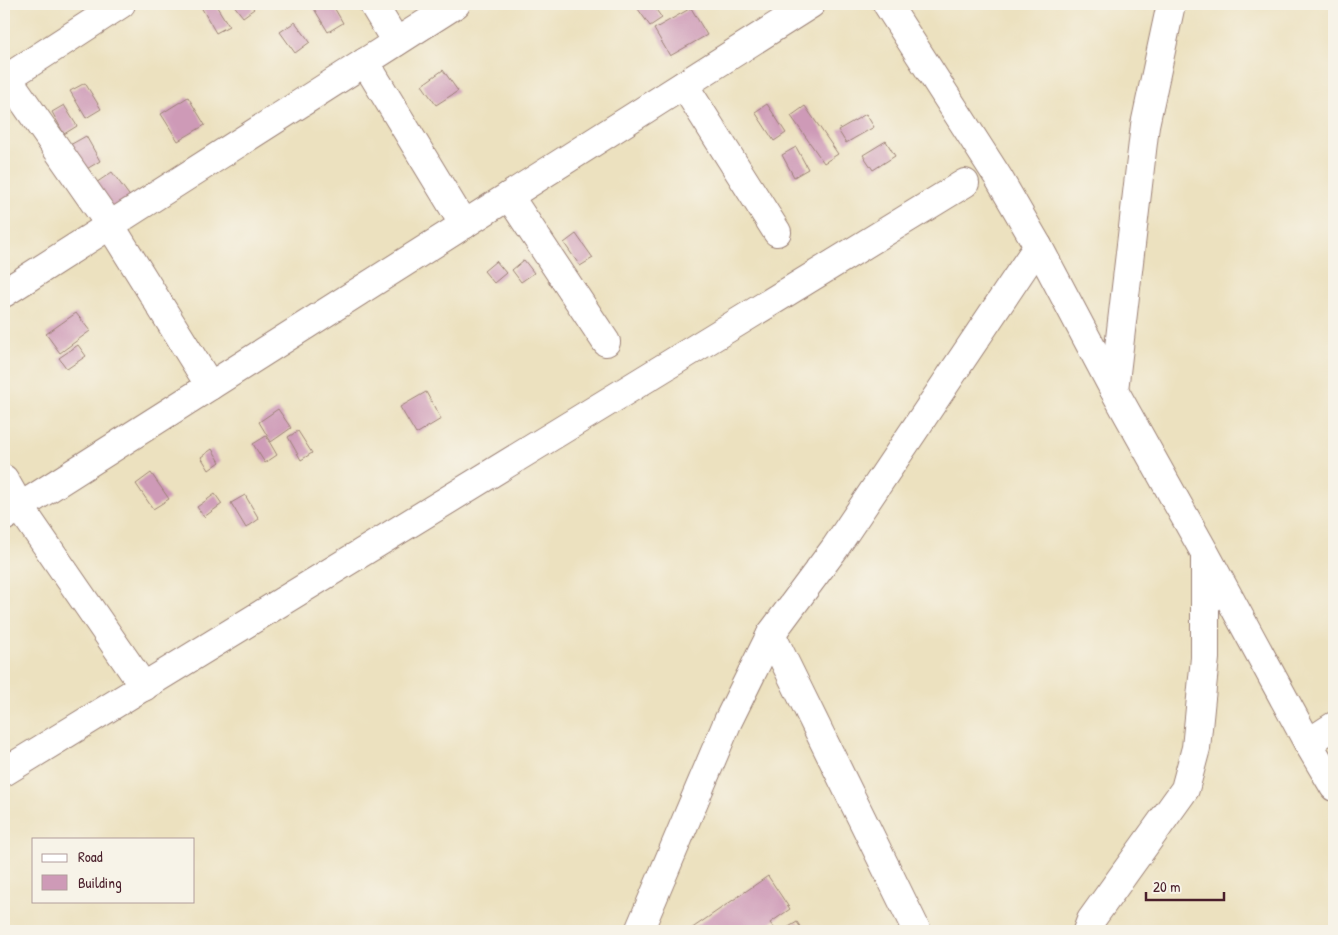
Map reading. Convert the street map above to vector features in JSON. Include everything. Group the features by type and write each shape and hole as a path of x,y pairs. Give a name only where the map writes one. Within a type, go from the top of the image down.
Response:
{"street":[{"path":"122,4 5,77 110,225 210,386"},
{"path":"373,4 396,42"},
{"path":"4,293 456,4"},
{"path":"12,512 684,84 776,13 811,4"},
{"path":"887,4 998,177 1038,246 1114,390 1334,787"},
{"path":"1114,390 1145,125 1171,4"},
{"path":"365,62 464,224"},
{"path":"684,84 777,232"},
{"path":"4,772 965,183"},
{"path":"510,196 606,342"},
{"path":"638,931 728,720 771,634 835,548 1038,246"},
{"path":"4,479 12,512 144,686"},
{"path":"1087,931 1091,920 1185,789 1196,748 1205,658 1205,553"},
{"path":"771,634 917,931"},
{"path":"1308,743 1334,726"}],"building":[{"path":"206,4 215,4 229,26 216,33 201,7"},
{"path":"233,4 250,4 254,9 243,17"},
{"path":"318,4 332,4 343,23 328,32 313,7"},
{"path":"646,4 652,4 662,18 650,26 638,9"},
{"path":"691,8 707,35 670,56 654,29"},
{"path":"295,22 310,42 295,53 280,32"},
{"path":"443,70 458,91 436,105 422,85"},
{"path":"85,83 101,109 86,118 70,91"},
{"path":"188,97 205,125 178,141 161,114"},
{"path":"767,104 786,133 774,141 755,112"},
{"path":"64,105 77,126 64,134 52,112"},
{"path":"805,106 838,154 824,163 791,116"},
{"path":"866,114 874,127 846,143 838,130"},
{"path":"86,136 100,161 85,170 70,145"},
{"path":"886,141 895,156 873,170 863,155"},
{"path":"796,147 808,169 794,177 782,155"},
{"path":"112,172 134,202 115,216 93,185"},
{"path":"576,234 593,258 580,266 564,243"},
{"path":"524,260 534,273 521,282 512,270"},
{"path":"496,261 506,273 494,283 484,271"},
{"path":"76,313 90,331 60,353 46,334"},
{"path":"78,345 86,356 67,369 59,358"},
{"path":"426,392 441,419 416,434 400,407"},
{"path":"278,409 291,428 271,442 259,422"},
{"path":"298,431 312,453 301,460 288,437"},
{"path":"266,436 277,455 265,463 253,444"},
{"path":"212,449 220,462 209,470 201,457"},
{"path":"151,473 169,499 153,509 136,484"},
{"path":"215,494 222,504 204,517 197,507"},
{"path":"245,495 259,519 246,528 231,503"},
{"path":"768,876 790,909 770,923 775,929 772,931 692,931 691,929"},
{"path":"797,922 803,931 782,931"}]}
